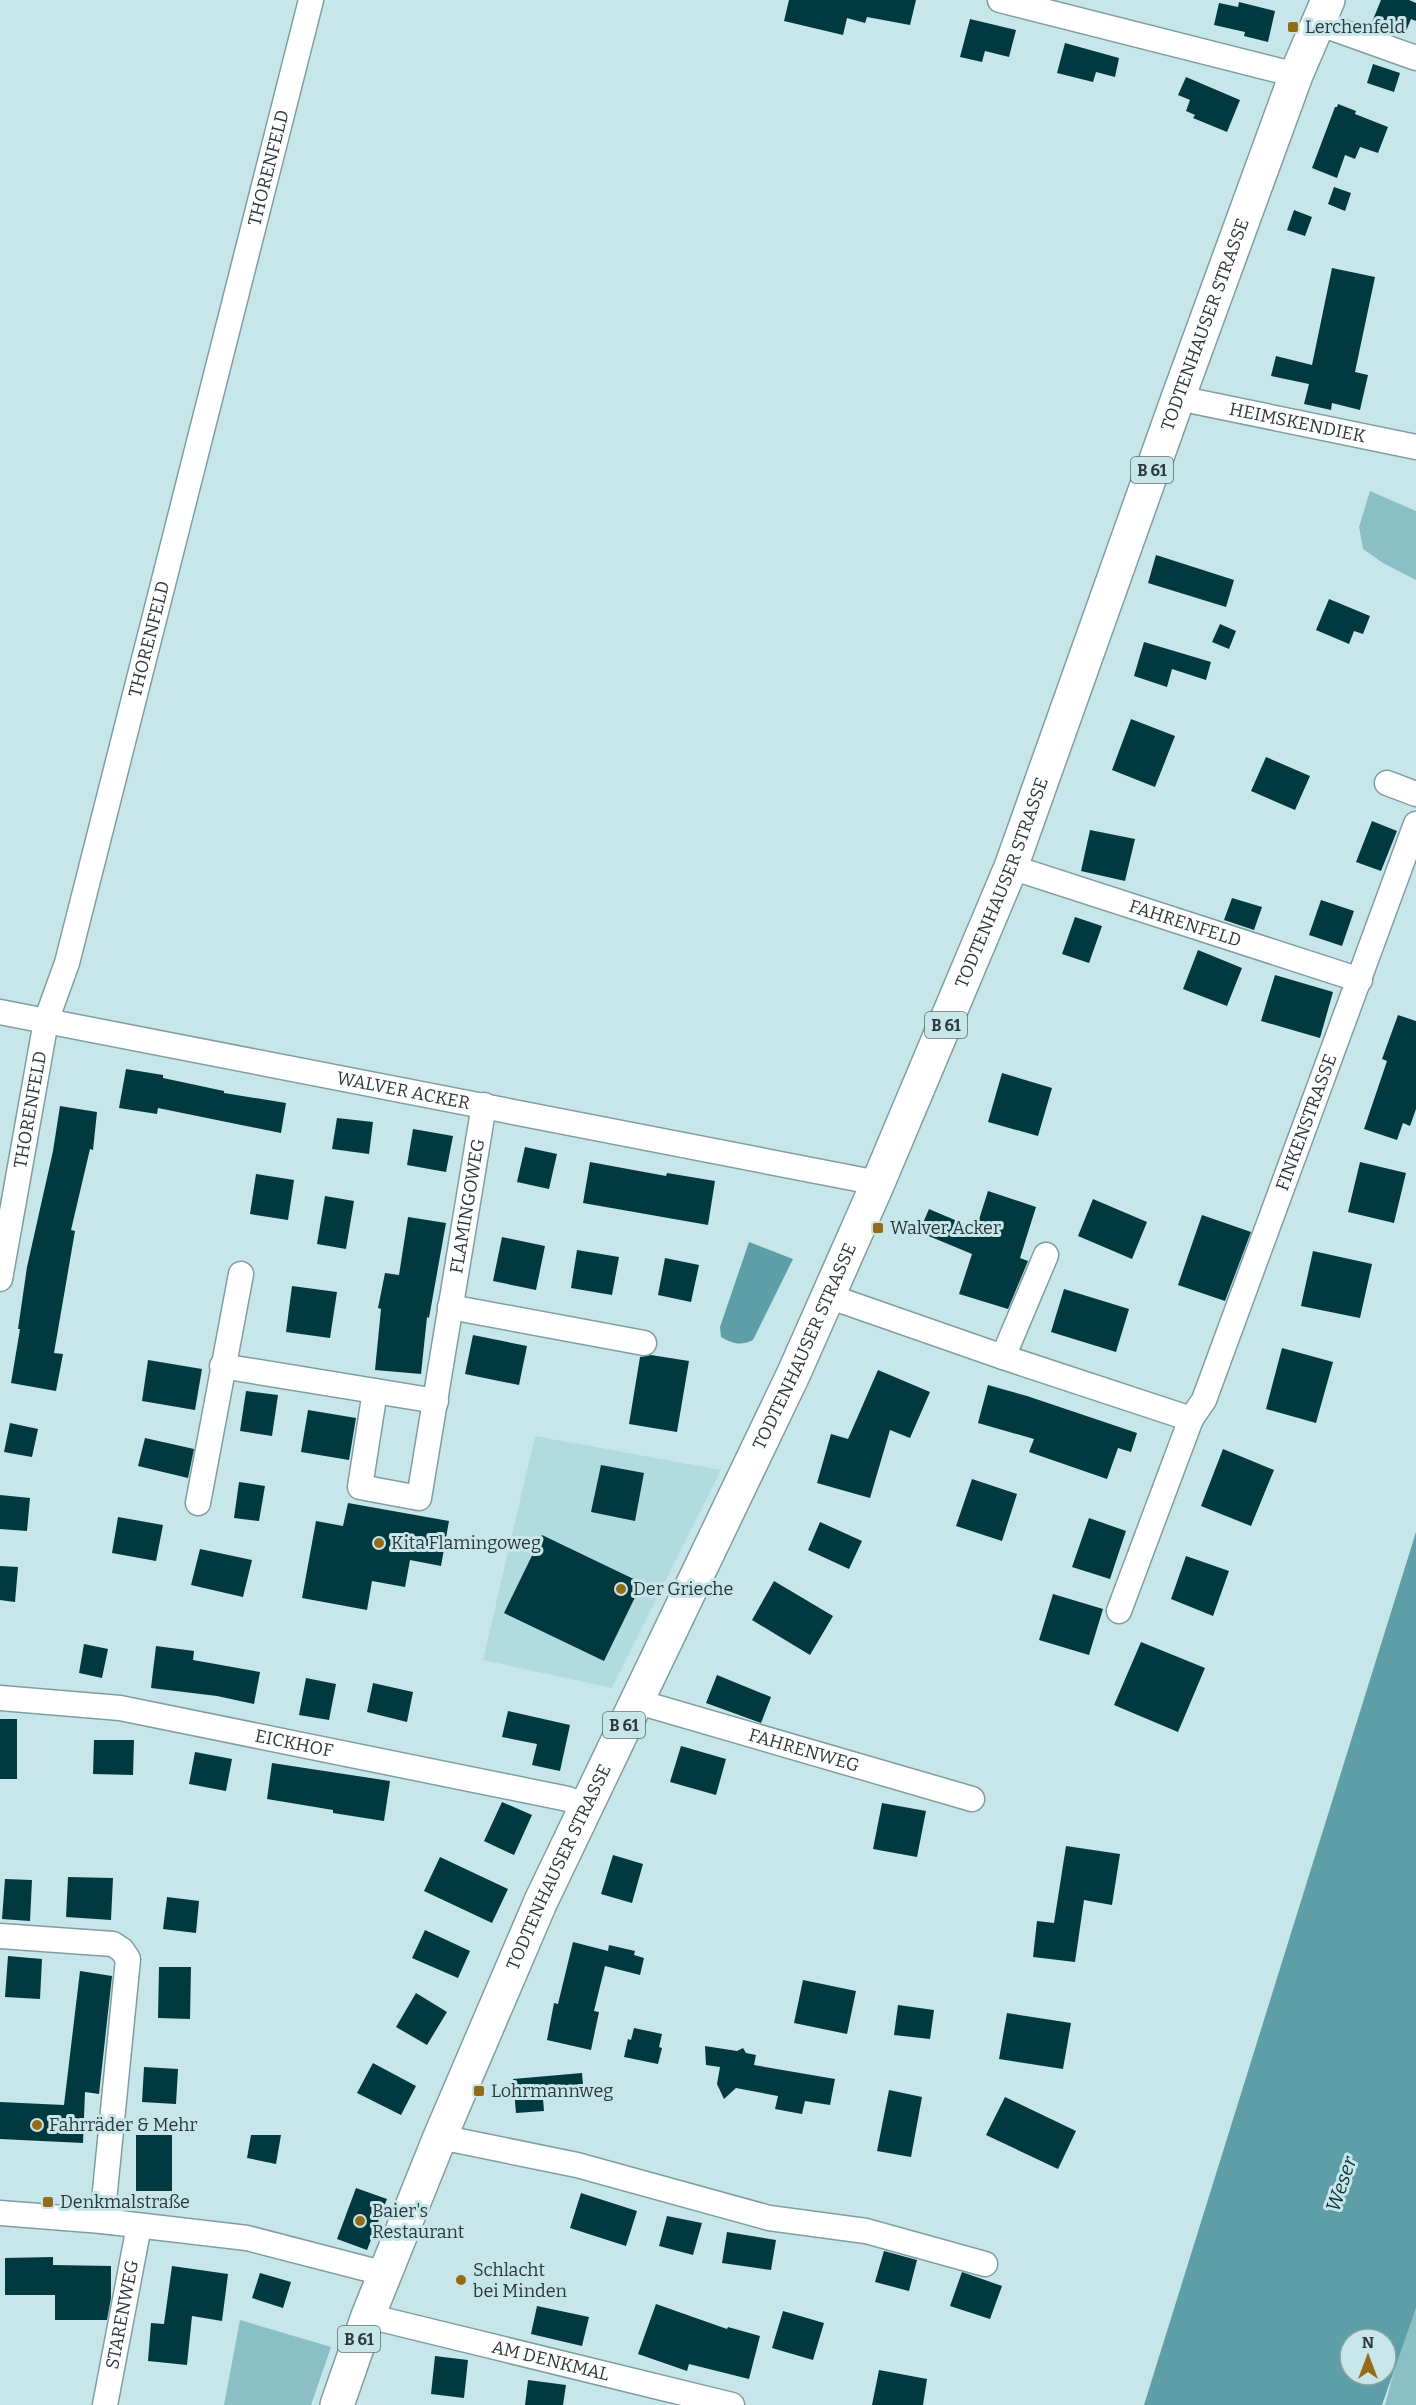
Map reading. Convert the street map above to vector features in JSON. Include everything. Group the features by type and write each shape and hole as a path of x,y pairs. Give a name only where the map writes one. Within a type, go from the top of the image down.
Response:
{"main road":[{"name":"TODTENHAUSER STRASSE","path":"337,2405 368,2316 440,2137 541,1901 584,1807 720,1528 828,1296 1011,867 1178,398 1296,75 1323,12"}],"street":[{"name":"THORENFELD","path":"1,1266 46,1021 67,963 311,0"},
{"path":"1000,0 1296,75"},
{"path":"1323,12 1416,58"},
{"name":"HEIMSKENDIEK","path":"1178,398 1416,447"},
{"path":"1386,783 1416,794"},
{"name":"FINKENSTRASSE","path":"1119,1611 1191,1419 1204,1400 1416,824"},
{"name":"FAHRENFELD","path":"1011,867 1360,980"},
{"name":"WALVER ACKER","path":"0,1012 878,1183"},
{"name":"FLAMINGOWEG","path":"375,1391 360,1487 419,1498 484,1105"},
{"path":"1003,1358 1046,1255"},
{"path":"198,1503 241,1274"},
{"path":"828,1296 1003,1358 1191,1419"},
{"path":"450,1307 645,1343"},
{"path":"222,1366 436,1401"},
{"name":"EICKHOF","path":"0,1698 120,1708 568,1799 584,1807"},
{"name":"FAHRENWEG","path":"635,1701 972,1799"},
{"path":"0,1936 113,1944 122,1950 128,1959 102,2222"},
{"path":"440,2137 577,2165 769,2218 866,2230 985,2264"},
{"path":"0,2213 247,2238 386,2274"},
{"name":"STARENWEG","path":"105,2405 139,2226"},
{"name":"AM DENKMAL","path":"368,2316 732,2405"}],"shaded area":[{"path":"1370,491 1416,511 1416,580 1383,563 1363,549 1359,527"},
{"path":"535,1436 721,1470 612,1688 483,1660"},
{"path":"1416,2308 1416,2405 1385,2405 1390,2387 1398,2387 1399,2352"},
{"path":"240,2320 331,2347 311,2405 224,2405"}],"water":[{"path":"749,1242 793,1259 753,1340 737,1343 721,1337 720,1327"},
{"name":"Weser","path":"1416,1532 1416,2308 1398,2359 1398,2327 1338,2327 1338,2387 1388,2387 1382,2405 1144,2405"}],"building":[{"path":"789,0 916,0 910,25 867,17 865,23 847,18 843,35 784,21"},
{"path":"1381,0 1409,0 1416,3 1416,21 1411,19 1404,36 1372,22"},
{"path":"1239,2 1275,11 1268,42 1244,36 1245,32 1214,25 1219,3 1238,7"},
{"path":"970,19 1016,30 1009,57 985,51 982,62 960,57"},
{"path":"1065,43 1119,58 1115,77 1096,72 1093,82 1057,73"},
{"path":"1373,64 1400,73 1394,92 1367,83"},
{"path":"1186,77 1240,100 1227,132 1193,118 1195,115 1186,111 1190,100 1178,95"},
{"path":"1338,104 1356,111 1355,114 1388,127 1378,153 1360,147 1355,159 1345,155 1337,178 1312,168"},
{"path":"1334,187 1351,193 1345,211 1328,204"},
{"path":"1294,210 1312,217 1305,236 1287,230"},
{"path":"1332,268 1375,277 1355,372 1368,375 1360,410 1332,403 1331,410 1304,404 1309,384 1271,376 1276,356 1312,365"},
{"path":"1156,555 1234,580 1226,607 1148,583"},
{"path":"1329,599 1370,616 1363,634 1354,631 1349,644 1316,630"},
{"path":"1220,624 1236,631 1229,649 1212,642"},
{"path":"1144,642 1211,662 1206,680 1172,669 1167,687 1134,676"},
{"path":"1131,719 1175,736 1155,787 1112,770"},
{"path":"1266,757 1310,776 1295,810 1251,791"},
{"path":"1372,821 1397,831 1381,871 1356,862"},
{"path":"1090,830 1135,839 1125,881 1081,871"},
{"path":"1232,898 1262,907 1254,930 1224,920"},
{"path":"1321,900 1354,911 1342,946 1309,935"},
{"path":"1075,917 1102,926 1089,963 1062,954"},
{"path":"1198,950 1242,968 1227,1006 1183,989"},
{"path":"1275,975 1333,992 1320,1038 1261,1021"},
{"path":"1398,1015 1416,1021 1416,1109 1410,1126 1403,1123 1397,1140 1364,1129 1387,1061 1382,1059"},
{"path":"126,1069 163,1075 163,1078 224,1091 224,1093 286,1103 281,1133 158,1108 157,1114 119,1108"},
{"path":"1002,1073 1052,1088 1038,1136 988,1122"},
{"path":"60,1106 97,1112 93,1150 90,1149 71,1230 75,1231 54,1353 63,1354 56,1391 11,1383 27,1267 53,1151"},
{"path":"337,1118 373,1122 369,1154 332,1149"},
{"path":"413,1129 453,1136 446,1172 407,1165"},
{"path":"525,1147 557,1154 549,1189 517,1182"},
{"path":"590,1162 666,1176 667,1173 715,1181 708,1225 583,1203"},
{"path":"1360,1162 1406,1173 1394,1223 1348,1212"},
{"path":"256,1174 294,1180 288,1220 250,1214"},
{"path":"988,1191 1036,1207 1020,1258 1028,1261 1008,1309 959,1294 972,1254 919,1232 929,1209 976,1229"},
{"path":"325,1196 354,1201 346,1249 317,1244"},
{"path":"1093,1199 1147,1222 1132,1259 1078,1236"},
{"path":"1202,1215 1251,1232 1225,1301 1178,1285"},
{"path":"408,1217 446,1223 429,1318 427,1317 421,1374 375,1370 381,1309 378,1308 385,1273 399,1275"},
{"path":"502,1237 545,1246 536,1290 493,1281"},
{"path":"577,1250 619,1257 612,1295 571,1288"},
{"path":"1313,1251 1372,1264 1360,1318 1301,1306"},
{"path":"665,1258 699,1265 691,1302 658,1295"},
{"path":"292,1286 337,1292 330,1338 286,1332"},
{"path":"1064,1289 1129,1309 1116,1352 1051,1332"},
{"path":"473,1335 527,1346 519,1385 465,1374"},
{"path":"1282,1348 1333,1362 1316,1423 1266,1409"},
{"path":"651,1355 689,1361 677,1432 629,1424 640,1357"},
{"path":"148,1360 202,1369 195,1410 142,1401"},
{"path":"878,1370 930,1392 910,1438 890,1430 870,1498 817,1483 831,1434 848,1439"},
{"path":"988,1385 1137,1433 1131,1452 1118,1448 1107,1479 1029,1452 1034,1439 978,1423"},
{"path":"246,1391 278,1395 272,1436 240,1431"},
{"path":"308,1410 356,1418 349,1460 301,1452"},
{"path":"10,1423 38,1429 32,1457 4,1452"},
{"path":"145,1438 194,1449 188,1478 138,1466"},
{"path":"1223,1449 1274,1470 1251,1526 1201,1506"},
{"path":"601,1465 644,1473 635,1521 591,1512"},
{"path":"972,1479 1017,1494 1002,1541 956,1526"},
{"path":"239,1482 265,1486 259,1521 234,1518"},
{"path":"0,1495 30,1498 27,1531 0,1529"},
{"name":"Kita Flamingoweg","path":"348,1503 449,1521 441,1566 410,1560 405,1587 372,1581 367,1610 302,1598 316,1521 343,1526"},
{"path":"118,1517 163,1525 156,1561 112,1553"},
{"path":"1089,1518 1126,1531 1110,1579 1072,1567"},
{"path":"820,1522 862,1541 849,1569 808,1550"},
{"path":"542,1535 642,1583 604,1661 504,1613"},
{"path":"200,1549 252,1560 243,1597 191,1585"},
{"path":"1186,1556 1229,1571 1213,1616 1171,1599"},
{"path":"0,1566 18,1567 15,1602 0,1600"},
{"path":"774,1581 833,1616 810,1655 752,1620"},
{"path":"1053,1594 1103,1609 1089,1655 1039,1640"},
{"path":"1141,1642 1205,1668 1178,1732 1114,1705"},
{"path":"84,1644 108,1649 102,1678 79,1673"},
{"path":"156,1646 194,1651 193,1660 260,1672 254,1704 217,1696 151,1688"},
{"path":"717,1675 771,1697 761,1723 706,1703"},
{"path":"306,1678 336,1684 329,1720 299,1715"},
{"path":"373,1683 413,1692 407,1722 367,1712"},
{"path":"508,1711 570,1725 560,1771 532,1765 537,1744 502,1737"},
{"path":"0,1719 17,1719 17,1779 0,1779"},
{"path":"94,1740 134,1740 133,1775 93,1774"},
{"path":"681,1746 726,1759 716,1795 670,1782"},
{"path":"195,1752 232,1759 226,1791 189,1784"},
{"path":"272,1763 390,1781 384,1821 267,1799"},
{"path":"502,1802 532,1815 514,1855 484,1841"},
{"path":"882,1803 926,1811 917,1857 873,1849"},
{"path":"1066,1846 1120,1854 1112,1905 1084,1900 1075,1962 1033,1957 1037,1921 1054,1923"},
{"path":"613,1855 643,1864 632,1903 601,1894"},
{"path":"440,1857 508,1889 492,1923 424,1891"},
{"path":"68,1877 113,1878 111,1920 66,1917"},
{"path":"5,1879 32,1880 30,1921 2,1919"},
{"path":"167,1897 199,1901 196,1933 163,1929"},
{"path":"425,1930 470,1951 458,1978 412,1958"},
{"path":"573,1942 608,1951 609,1945 635,1951 634,1955 644,1958 640,1975 605,1966 594,2011 599,2012 591,2050 547,2040 554,2003 558,2004"},
{"path":"8,1956 42,1959 40,1999 5,1997"},
{"path":"159,1967 191,1967 190,2019 158,2018"},
{"path":"80,1971 112,1976 99,2094 85,2092 83,2143 0,2139 0,2102 64,2105"},
{"path":"803,1980 856,1991 847,2034 794,2023"},
{"path":"416,1993 447,2012 427,2045 396,2027"},
{"path":"898,2005 934,2010 930,2039 894,2035"},
{"path":"1007,2013 1071,2023 1063,2069 999,2059"},
{"path":"634,2028 662,2034 659,2047 662,2048 658,2064 624,2057 628,2039 631,2040"},
{"path":"705,2046 737,2051 743,2048 746,2053 756,2055 754,2065 835,2079 830,2105 805,2101 802,2114 775,2109 778,2096 736,2088 724,2099 717,2084 720,2067 706,2065"},
{"path":"373,2063 416,2086 401,2115 357,2093"},
{"path":"144,2067 178,2069 176,2104 142,2102"},
{"path":"582,2073 584,2096 543,2099 544,2111 516,2113 513,2079"},
{"path":"889,2090 922,2097 911,2157 877,2151"},
{"path":"1005,2097 1076,2131 1058,2169 986,2135"},
{"path":"136,2135 172,2135 172,2191 136,2191"},
{"path":"251,2135 281,2135 276,2164 247,2158"},
{"path":"356,2188 387,2199 367,2250 337,2239"},
{"path":"581,2193 637,2211 626,2246 570,2228"},
{"path":"667,2216 702,2223 693,2255 659,2246"},
{"path":"727,2232 776,2240 771,2270 722,2263"},
{"path":"884,2251 917,2260 909,2291 875,2282"},
{"path":"53,2257 53,2265 111,2266 111,2298 107,2320 55,2320 55,2295 5,2295 5,2258"},
{"path":"172,2266 228,2274 222,2321 192,2316 187,2365 148,2361 151,2323 164,2324"},
{"path":"962,2272 1002,2286 990,2319 950,2306"},
{"path":"260,2273 291,2282 283,2308 252,2298"},
{"path":"656,2304 727,2329 728,2327 760,2336 749,2379 689,2364 687,2371 638,2354"},
{"path":"537,2306 589,2317 582,2346 531,2334"},
{"path":"783,2311 824,2323 813,2360 772,2348"},
{"path":"435,2356 468,2360 464,2398 431,2394"},
{"path":"879,2370 927,2379 923,2405 872,2405"},
{"path":"528,2380 566,2385 563,2405 525,2405"}],"place":[{"name":"Lerchenfeld","path":"1293,27"},
{"name":"Walver Acker","path":"878,1228"},
{"name":"Kita Flamingoweg","path":"379,1543"},
{"name":"Der Grieche","path":"621,1589"},
{"name":"Lohrmannweg","path":"479,2091"},
{"name":"Fahrräder & Mehr","path":"37,2125"},
{"name":"Denkmalstraße","path":"48,2202"},
{"name":"Baier's Restaurant","path":"360,2221"},
{"name":"Schlacht bei Minden","path":"461,2280"}]}
